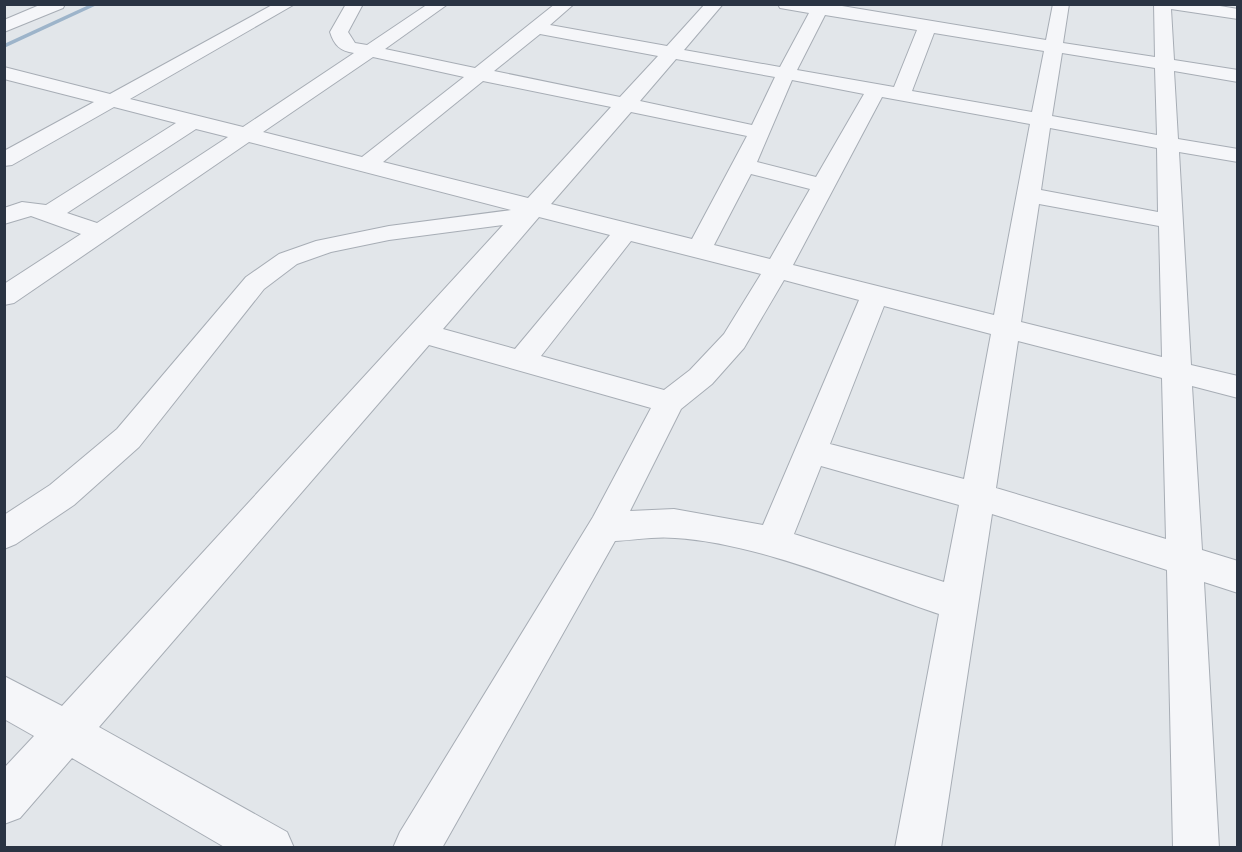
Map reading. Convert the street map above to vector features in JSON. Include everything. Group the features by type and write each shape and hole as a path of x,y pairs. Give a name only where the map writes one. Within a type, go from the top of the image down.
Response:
{"street":[{"path":"4,27 57,4"},
{"path":"4,160 287,4"},
{"path":"355,4 339,32 342,41 350,47 368,53 758,132"},
{"path":"366,165 566,4"},
{"path":"4,802 715,4"},
{"path":"786,4 820,7 900,23 1238,76"},
{"path":"900,23 909,4"},
{"path":"918,848 1060,4"},
{"path":"1162,4 1196,848"},
{"path":"1170,4 1238,14"},
{"path":"4,297 368,53 432,6"},
{"path":"699,249 744,166 786,73 820,7"},
{"path":"901,94 927,27"},
{"path":"536,28 1238,156"},
{"path":"4,73 366,165 530,211 627,230 1238,387"},
{"path":"416,848 605,527 669,402 701,377 734,341 777,270 876,89"},
{"path":"48,214 194,121"},
{"path":"744,166 824,186"},
{"path":"1029,195 1170,221"},
{"path":"4,217 28,208 101,233"},
{"path":"4,534 62,495 128,438 255,283 288,259 325,246 389,233 530,211"},
{"path":"522,360 627,230"},
{"path":"773,542 875,294"},
{"path":"422,333 669,402"},
{"path":"812,451 977,496 1238,577"},
{"path":"605,527 674,523 773,542 959,604"},
{"path":"4,696 271,848"}],"waterway":[{"path":"4,46 97,4"}]}
